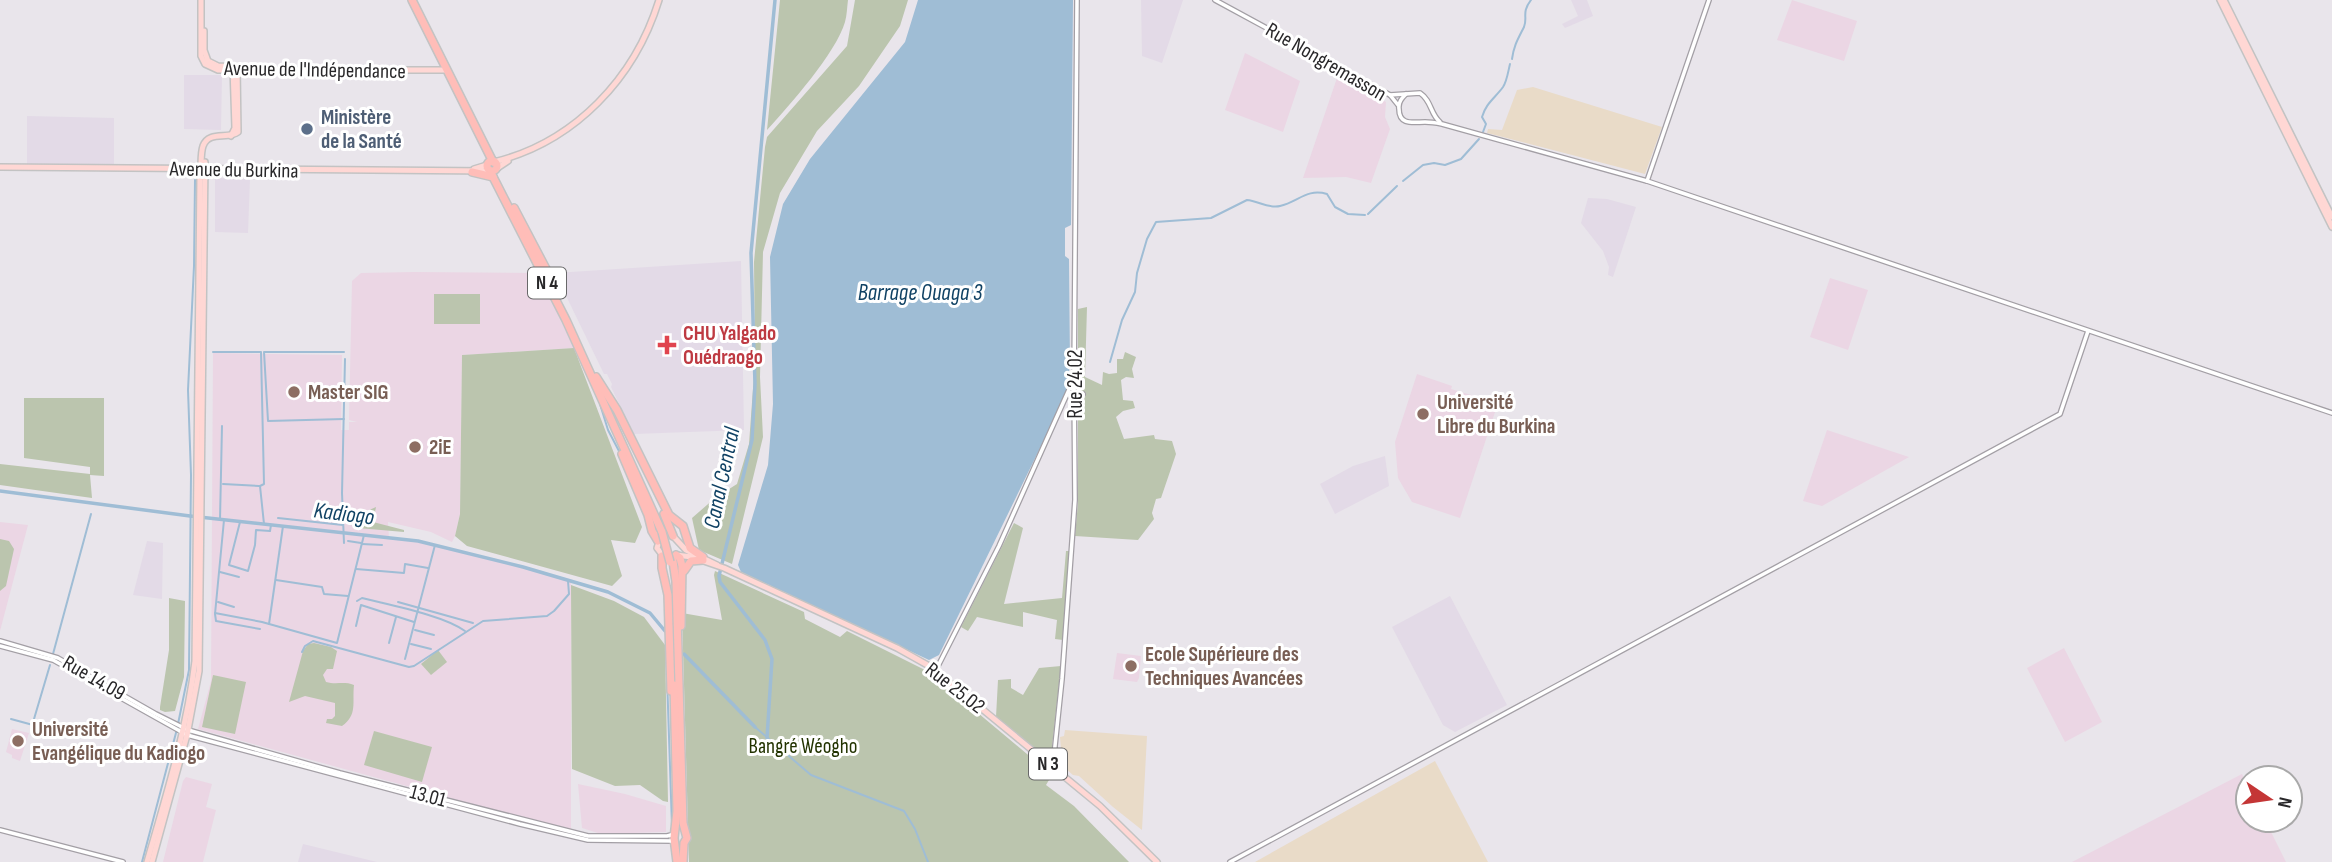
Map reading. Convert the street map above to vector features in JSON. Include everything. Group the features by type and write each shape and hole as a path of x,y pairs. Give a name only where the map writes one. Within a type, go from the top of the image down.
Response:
{"highway":[{"name":"N 4","path":"412,0 449,70 492,168 612,416"},
{"name":"N 4","path":"492,168 541,259 663,531 673,582 680,838 683,862"},
{"path":"470,172 492,168"},
{"path":"596,377 617,410 669,515 683,526 690,548 703,559"},
{"path":"612,416 643,470 673,536"},
{"path":"612,416 618,445 658,541"},
{"path":"680,543 686,531"},
{"path":"670,558 682,562 677,723"},
{"path":"682,578 687,564 703,559"},
{"name":"N 4","path":"677,862 680,838"}],"main road":[{"name":"Avenue de l'Indépendance","path":"203,0 205,55 212,64 238,69 449,70"},
{"name":"Avenue du Burkina","path":"0,167 470,172 492,168 558,135 605,97 635,56 659,0"},
{"path":"2222,0 2332,217"},
{"path":"2222,0 2332,227"},
{"path":"149,862 185,731 195,661 203,169 206,146 221,136 236,135 239,129 238,69"},
{"path":"673,536 666,535 658,541 658,551 670,558 680,543"},
{"name":"N 3","path":"673,536 680,543"},
{"name":"Rue 25.02","path":"680,543 686,550 703,559 897,649 936,670 1111,816 1157,862"},
{"name":"Rue 25.02","path":"670,558 703,559"}],"street":[{"name":"Rue 24.02","path":"1052,768 1074,526 1077,0"},
{"name":"Rue Nongremasson","path":"1215,0 1390,95 1398,106"},
{"path":"1647,181 1709,0"},
{"path":"1390,95 1416,92 1424,96 1434,117 1442,124"},
{"path":"1406,94 1398,106 1400,115 1407,122 1442,124 1647,181 2332,413"},
{"path":"1422,122 1430,110"},
{"path":"1230,862 2060,414 2088,331"},
{"path":"936,670 999,546 1074,382"},
{"path":"1075,398 1083,394"},
{"name":"Rue 14.09","path":"0,640 58,657 185,731"},
{"name":"Rue 14.09","path":"0,646 53,660 185,731"},
{"name":"13.01","path":"185,731 588,836 680,838"},
{"name":"13.01","path":"185,731 588,841 680,838"},
{"path":"0,830 123,862"}],"shaded area":[{"path":"1141,0 1183,0 1162,63 1142,56"},
{"path":"1571,0 1587,0 1593,16 1565,28 1562,24 1578,16"},
{"path":"1792,0 1857,21 1844,61 1777,40"},
{"path":"1245,53 1300,81 1283,132 1225,110"},
{"path":"184,75 222,75 221,130 184,129"},
{"path":"1338,75 1386,102 1385,117 1390,129 1371,183 1346,177 1303,178"},
{"path":"1533,87 1662,127 1645,174 1487,133 1488,129 1502,130 1517,90"},
{"path":"27,116 114,118 114,164 27,164"},
{"path":"215,178 250,179 248,233 215,232"},
{"path":"1588,198 1607,199 1636,207 1613,277 1608,275 1609,267 1603,251 1581,223"},
{"name":"CHU Yalgado Ouédraogo","path":"741,261 744,430 634,434 611,387 612,384 607,374 604,374 555,273"},
{"path":"361,273 538,273 574,348 462,355 460,514 455,536 452,542 431,532 388,522 389,538 418,541 571,582 571,831 198,729 211,681 213,353 342,355 341,430 349,430 349,422 357,422 349,420 352,281"},
{"path":"1830,278 1868,290 1848,350 1810,337"},
{"path":"1417,374 1452,386 1451,389 1498,403 1460,518 1412,502 1398,478 1395,442"},
{"path":"1827,430 1909,457 1822,506 1803,501"},
{"path":"1385,456 1389,486 1335,514 1320,484 1353,466"},
{"path":"0,522 28,525 0,631"},
{"path":"147,541 163,543 162,599 133,595"},
{"path":"1450,596 1507,705 1455,732 1443,725 1392,627"},
{"path":"2064,648 2102,722 2065,742 2027,668"},
{"path":"1117,653 1141,656 1137,682 1113,679"},
{"name":"Université Evangélique du Kadiogo","path":"12,729 29,733 20,761 6,752"},
{"path":"1065,730 1147,736 1142,830 1079,776 1066,769 1062,761 1060,737 1064,736"},
{"path":"1435,761 1488,862 1255,862"},
{"path":"186,777 212,784 206,807 216,810 203,862 163,862 183,781"},
{"path":"2234,778 2234,834 2272,834 2286,862 2072,862"},
{"path":"578,784 666,806 666,832 601,834 582,828"},
{"path":"303,844 377,862 298,862"}],"green space":[{"path":"780,0 848,0 845,22 832,49 811,79 767,130"},
{"path":"855,0 908,0 900,26 859,86 817,131 780,193 763,252 760,377 763,437 732,564 699,550 692,518 737,484 749,444 755,361 754,262 767,137 847,46"},
{"path":"434,294 480,294 480,324 434,324"},
{"path":"1087,307 1085,377 1102,385 1103,372 1117,373 1117,359 1123,359 1125,352 1136,357 1132,369 1134,378 1126,377 1121,380 1123,400 1133,401 1135,408 1123,411 1116,417 1124,439 1154,435 1155,439 1172,441 1176,454 1161,498 1156,499 1152,513 1154,519 1138,540 1075,536 1078,503 1078,309"},
{"path":"574,348 642,527 635,543 611,540 622,576 612,586 467,546 455,536 460,514 462,355"},
{"path":"24,398 104,398 104,476 90,475 92,498 0,485 0,464 90,474 90,467 24,458"},
{"path":"376,507 373,522 404,532 358,528 347,522 348,512 360,513 361,519 367,522 367,511"},
{"path":"1014,523 1023,528 1004,604 1062,598 1066,551 1072,551 1063,640 1055,639 1057,620 1023,612 1023,627 977,617 968,631 961,627"},
{"path":"0,539 9,541 14,549 6,586 0,591"},
{"name":"Bangré Wéogho","path":"715,571 804,612 805,619 840,637 847,631 929,672 1052,775 1046,785 1074,806 1129,862 689,862 682,613 722,620"},
{"path":"571,585 614,601 644,617 665,645 668,802 640,785 615,786 572,769"},
{"path":"169,598 185,601 184,677 175,711 165,712 160,710 160,707 169,650"},
{"path":"314,643 337,651 333,669 327,669 323,675 326,682 354,685 352,713 342,726 326,723 327,719 335,716 335,703 305,696 289,702 303,651 308,644"},
{"path":"438,650 447,662 431,675 421,664"},
{"path":"1061,666 1051,756 1047,761 996,717 998,680 1011,679 1011,688 1023,695 1039,668"},
{"path":"213,675 246,682 235,734 202,727"},
{"path":"374,731 432,747 422,782 364,765"}],"water":[{"name":"Barrage Ouaga 3","path":"918,0 1073,0 1071,225 1065,228 1065,256 1069,259 1070,364 1066,395 939,655 929,660 741,572 738,565 768,465 773,404 770,257 783,204 810,159 905,42"}],"waterway":[{"name":"Canal Central","path":"767,738 772,659 765,640 720,582 719,576 752,440 755,384 751,253 775,0"},
{"path":"1512,59 1525,24 1526,8 1531,0"},
{"path":"1483,132 1486,124 1482,117 1488,104 1504,85 1510,64"},
{"path":"1403,181 1423,165 1445,165 1461,159 1479,139"},
{"path":"178,724 189,670 191,475 188,390 195,180"},
{"path":"1368,214 1397,186"},
{"path":"1110,362 1122,320 1135,292 1137,273 1147,239 1156,222 1211,218 1247,200 1280,206 1314,193 1327,194 1335,207 1348,214 1365,215"},
{"path":"213,352 261,352 264,484 260,486 264,524"},
{"path":"344,352 264,352 268,421 344,419"},
{"path":"344,543 342,493 345,359"},
{"path":"600,404 608,430 620,453"},
{"path":"220,520 222,426"},
{"path":"223,484 259,486"},
{"name":"Kadiogo","path":"0,491 190,516 418,541 523,567 608,592 650,613 665,631"},
{"path":"53,654 91,514"},
{"path":"278,518 343,525"},
{"path":"224,520 216,621 260,629"},
{"path":"240,522 229,565 248,571 256,530 270,531 271,525"},
{"path":"269,624 283,526"},
{"path":"215,613 262,622 337,643 364,535"},
{"path":"348,541 361,543"},
{"path":"362,544 382,545"},
{"path":"405,659 435,545"},
{"path":"356,569 404,573 405,564 428,568"},
{"path":"220,572 239,577"},
{"path":"276,580 322,587 324,594 348,596"},
{"path":"302,652 305,646 313,641 409,667 414,666 483,621 547,616 569,594 568,581"},
{"path":"357,601 362,598 415,611 465,631"},
{"path":"218,602 234,607"},
{"path":"398,602 473,623"},
{"path":"356,626 361,605 414,622"},
{"path":"389,643 396,617"},
{"path":"415,630 434,635"},
{"path":"411,644 431,649"},
{"path":"666,647 672,826"},
{"name":"Kadiogo","path":"684,654 755,727"},
{"path":"34,719 50,665"},
{"path":"11,719 33,725"},
{"name":"Kadiogo","path":"755,727 811,775 904,811 915,829 928,862"},
{"path":"142,862 177,729"}],"place":[{"name":"Ministère de la Santé","path":"307,129"},
{"name":"CHU Yalgado Ouédraogo","path":"667,345"},
{"name":"Master SIG","path":"294,392"},
{"name":"Université Libre du Burkina","path":"1423,414"},
{"name":"2iE","path":"415,447"},
{"name":"Ecole Supérieure des Techniques Avancées","path":"1131,666"},
{"name":"Université Evangélique du Kadiogo","path":"18,741"}]}
